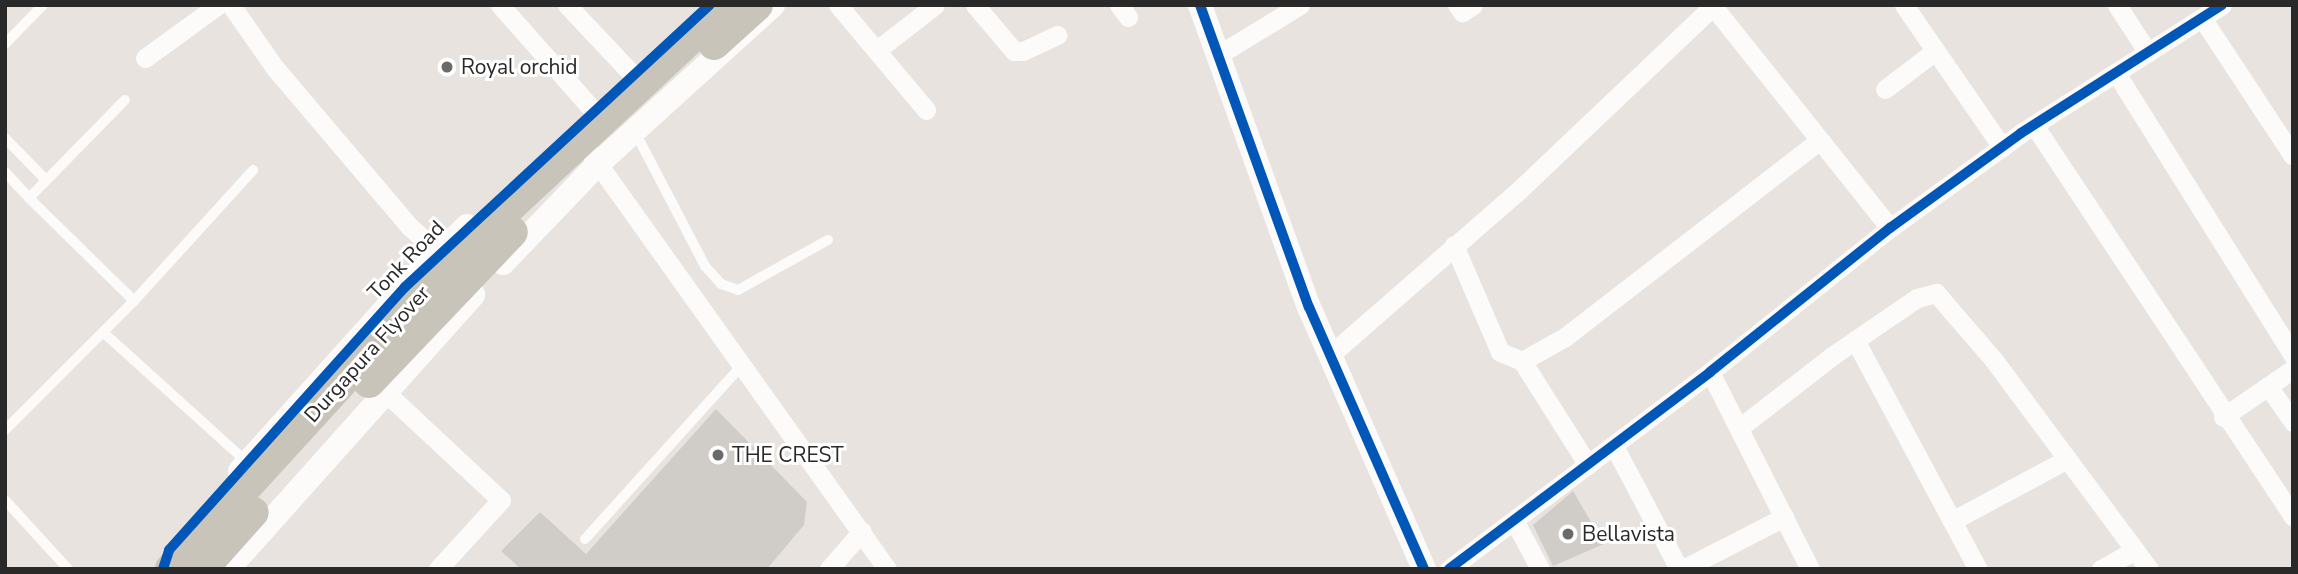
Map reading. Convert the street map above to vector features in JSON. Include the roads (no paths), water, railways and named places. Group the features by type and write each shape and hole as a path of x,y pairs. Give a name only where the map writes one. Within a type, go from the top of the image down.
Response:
{"main road":[{"name":"Durgapura Flyover","path":"193,565 527,216 757,5"},
{"name":"Durgapura Flyover","path":"193,565 457,256 711,6"}],"street":[{"path":"145,58 218,5"},
{"path":"232,5 275,68 410,227 439,252"},
{"path":"500,5 593,110"},
{"path":"567,5 632,74"},
{"path":"193,565 384,391 599,163 773,5"},
{"path":"838,5 926,110"},
{"path":"877,50 935,5"},
{"path":"975,5 1014,51 1023,51 1058,35"},
{"path":"1200,5 1330,355 1424,569"},
{"path":"1218,55 1300,5"},
{"path":"1458,5 1462,12 1473,5"},
{"path":"1905,5 2002,147"},
{"path":"2116,5 2148,53"},
{"path":"1449,569 1710,372 1890,228 2034,125 2222,5"},
{"name":"Tonk Road","path":"193,565 169,550 439,252 632,74 711,6"},
{"path":"1330,355 1516,193 1713,6 1890,228"},
{"path":"2202,18 2293,156"},
{"path":"1885,89 1935,51"},
{"path":"2116,73 2293,355"},
{"path":"2034,125 2223,418 2293,517"},
{"path":"571,130 599,163 744,363 887,569"},
{"path":"1522,361 1565,337 1819,141"},
{"path":"1454,245 1500,352 1522,361 1588,465"},
{"path":"1739,428 1855,340 1917,298 1936,293 1985,348 2149,569"},
{"path":"1855,340 1978,569"},
{"path":"2223,418 2293,369"},
{"path":"1710,372 1810,569"},
{"path":"2268,386 2293,422"},
{"path":"384,391 501,500 439,569"},
{"path":"1614,446 1681,569 1784,517"},
{"path":"1952,521 2067,459"},
{"path":"1514,520 1540,569"},
{"path":"829,569 862,530"},
{"path":"2101,569 2135,550"}],"lane":[{"path":"5,44 43,5"},
{"path":"29,198 125,100"},
{"path":"635,131 705,266 721,284 738,290 828,240"},
{"path":"5,138 46,180"},
{"path":"5,430 134,302 253,170"},
{"path":"5,172 134,302"},
{"path":"104,333 247,462"},
{"path":"585,539 744,363"},
{"path":"5,500 68,569"}],"place":[{"name":"Royal orchid","path":"447,67"},
{"name":"THE CREST","path":"718,455"},
{"name":"Bellavista","path":"1568,534"}]}
